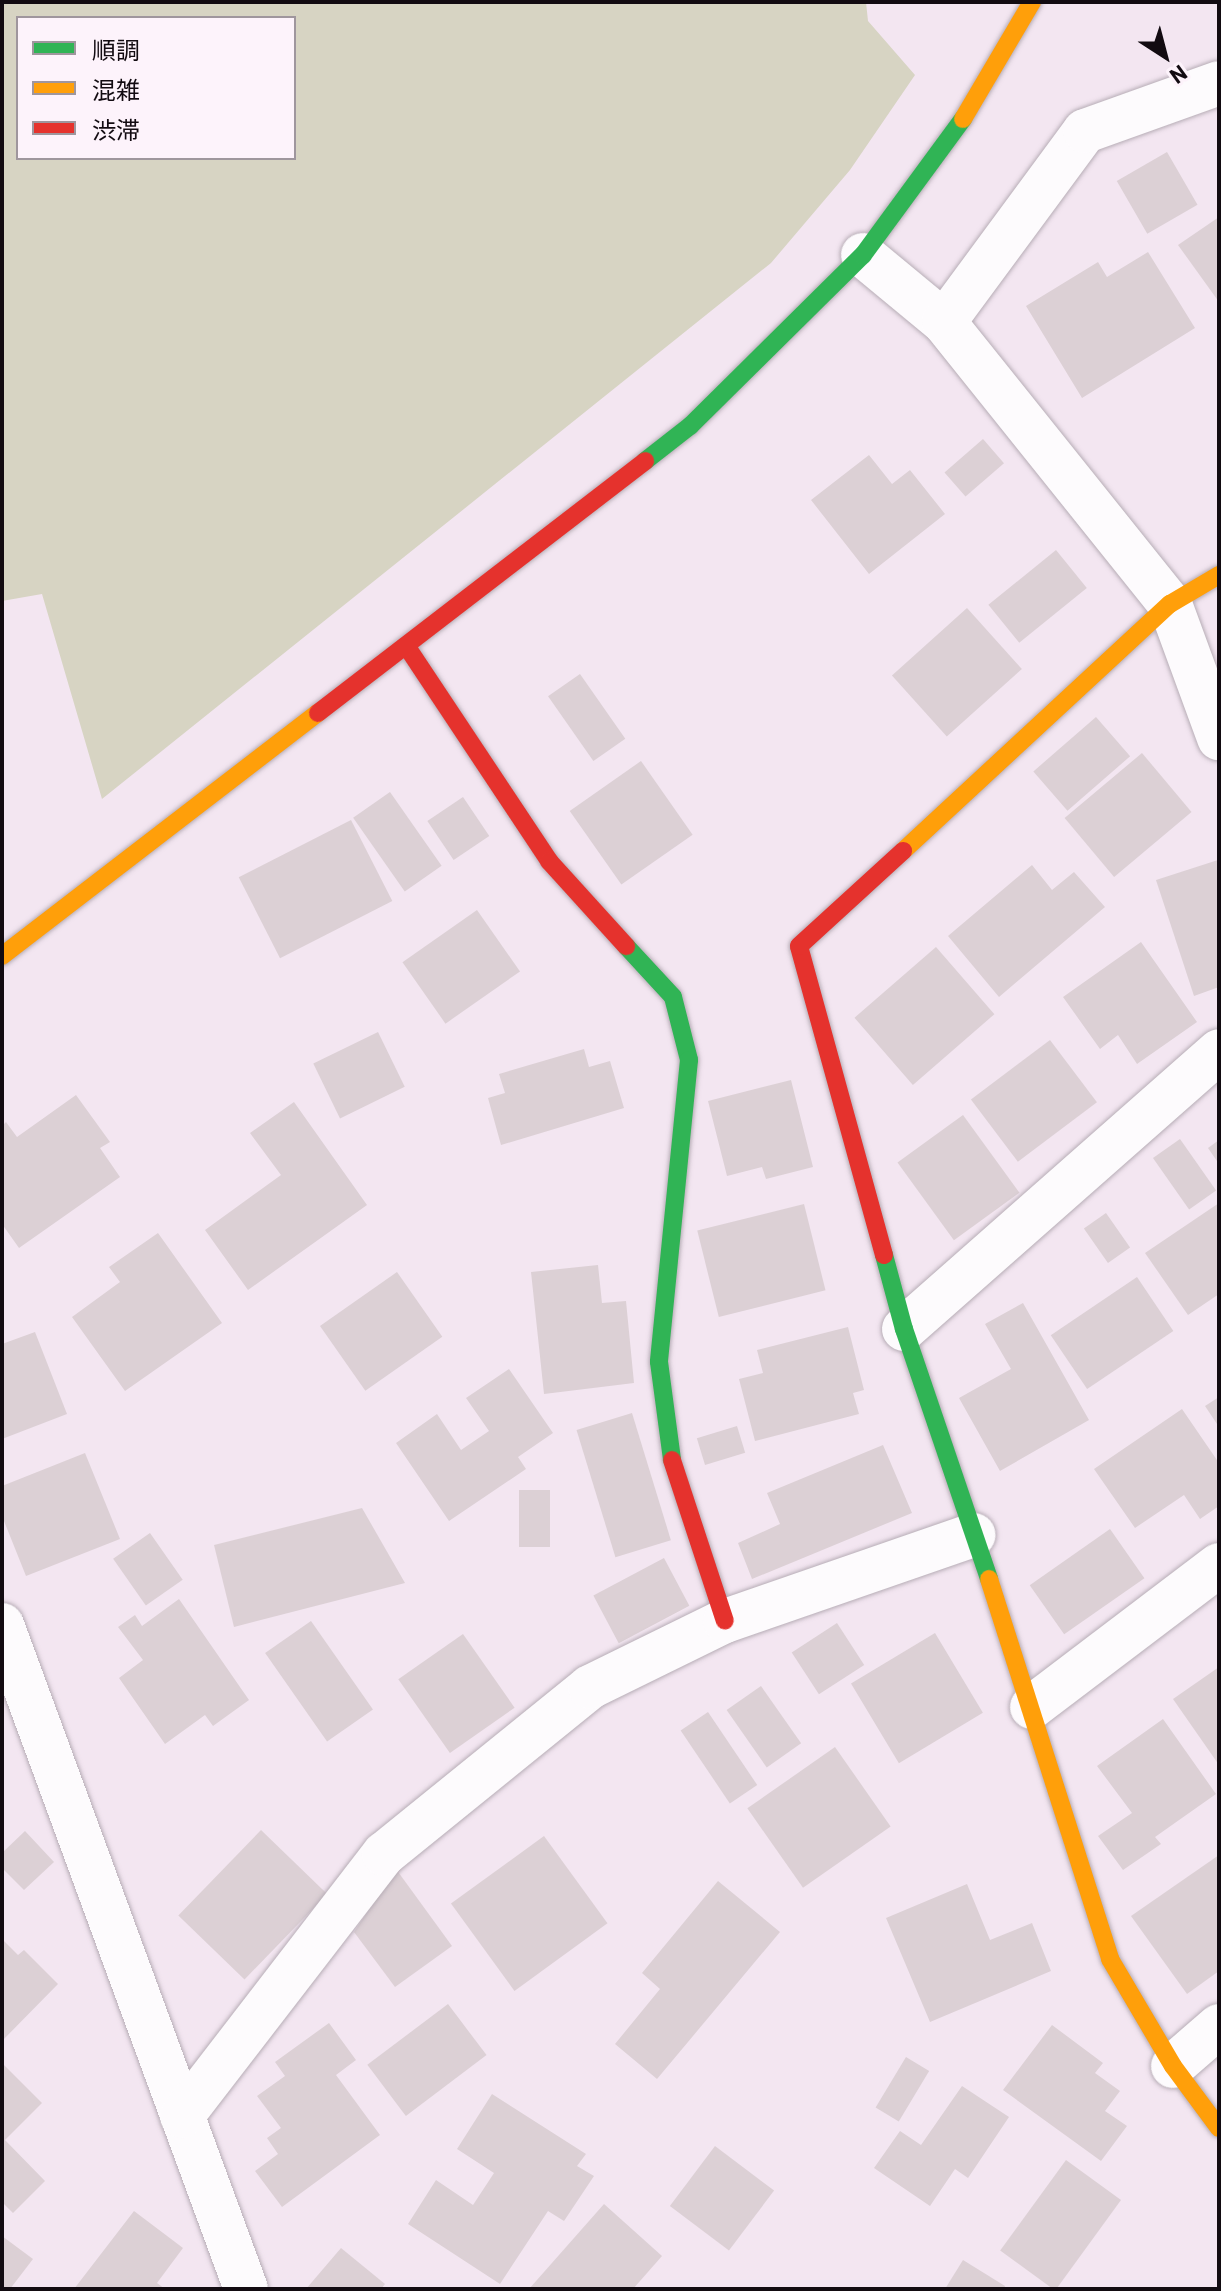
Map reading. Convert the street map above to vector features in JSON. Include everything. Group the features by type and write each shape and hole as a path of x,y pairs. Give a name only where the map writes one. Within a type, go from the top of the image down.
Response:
{"street":[{"path":"2,956 690,426 863,255 956,130 1032,2"},
{"path":"944,322 1085,131 1219,83"},
{"path":"863,255 944,322 1170,604 1219,738"},
{"path":"1219,575 1170,604 799,946 904,1329 1032,1707 1110,1959 1173,2066 1219,2128"},
{"path":"407,647 549,861 673,997 689,1060 659,1362 669,1452 725,1621"},
{"path":"904,1329 1219,1051"},
{"path":"182,2116 384,1854 590,1687 725,1621 974,1535"},
{"path":"1032,1707 1219,1565"},
{"path":"2,1625 246,2289"},
{"path":"1173,2066 1219,2026"}],"shaded area":[{"path":"2,2 866,2 868,21 915,75 850,170 771,263 102,799 42,594 2,601"}],"building":[{"path":"1167,152 1198,205 1147,234 1117,181"},
{"path":"1219,217 1219,302 1178,245"},
{"path":"1148,252 1195,328 1082,398 1026,306 1098,262 1107,277"},
{"path":"983,439 1004,463 966,497 945,472"},
{"path":"869,455 892,484 910,470 945,514 869,574 811,500"},
{"path":"1056,550 1087,588 1019,643 988,605"},
{"path":"967,608 1022,669 947,737 892,676"},
{"path":"580,674 625,739 593,761 548,696"},
{"path":"1096,717 1130,756 1067,811 1033,771"},
{"path":"1142,753 1191,812 1114,877 1065,818"},
{"path":"641,761 693,835 621,885 570,811"},
{"path":"390,792 442,866 405,892 353,818"},
{"path":"463,797 489,836 454,860 427,821"},
{"path":"351,820 392,901 280,958 239,877"},
{"path":"1218,860 1219,987 1194,996 1156,880"},
{"path":"1032,865 1052,890 1074,872 1105,907 999,997 948,936"},
{"path":"477,910 520,971 445,1024 402,962"},
{"path":"1141,942 1197,1022 1137,1064 1118,1035 1100,1049 1063,997"},
{"path":"936,947 994,1014 913,1085 854,1018"},
{"path":"378,1032 405,1087 340,1118 313,1064"},
{"path":"1050,1040 1097,1102 1018,1162 971,1100"},
{"path":"584,1049 589,1067 610,1061 624,1108 501,1145 488,1098 505,1093 499,1074"},
{"path":"791,1080 813,1167 766,1179 762,1167 727,1176 708,1101"},
{"path":"76,1095 110,1142 100,1148 120,1177 19,1248 2,1224 2,1126 6,1122 17,1137"},
{"path":"294,1102 367,1205 248,1290 205,1230 281,1175 250,1133"},
{"path":"963,1115 1019,1193 954,1240 897,1163"},
{"path":"1180,1139 1216,1191 1189,1210 1153,1158"},
{"path":"1219,1140 1219,1164 1208,1148"},
{"path":"1219,1203 1219,1294 1188,1315 1145,1253"},
{"path":"804,1204 826,1290 719,1317 697,1231"},
{"path":"1106,1213 1130,1247 1108,1263 1084,1228"},
{"path":"158,1233 222,1323 125,1391 72,1317 120,1282 109,1267"},
{"path":"598,1265 602,1303 626,1301 634,1383 544,1394 531,1272"},
{"path":"397,1272 442,1337 365,1391 320,1326"},
{"path":"1137,1277 1173,1331 1087,1389 1051,1335"},
{"path":"1023,1303 1089,1420 1000,1471 959,1398 1011,1369 985,1324"},
{"path":"848,1327 864,1390 853,1393 859,1414 755,1441 739,1379 763,1373 757,1350"},
{"path":"35,1332 67,1414 2,1439 2,1344"},
{"path":"509,1369 553,1433 518,1457 526,1469 449,1521 396,1443 437,1414 461,1450 489,1431 466,1398"},
{"path":"1219,1397 1219,1427 1205,1406"},
{"path":"1182,1409 1219,1463 1219,1506 1200,1519 1184,1495 1135,1528 1094,1469"},
{"path":"632,1413 671,1540 615,1557 577,1430"},
{"path":"737,1426 745,1453 705,1465 697,1438"},
{"path":"883,1445 912,1513 752,1579 738,1543 780,1524 767,1493"},
{"path":"85,1453 120,1539 26,1576 2,1516 2,1486"},
{"path":"519,1490 550,1490 550,1547 519,1547"},
{"path":"362,1508 405,1583 234,1627 214,1545"},
{"path":"1110,1529 1144,1578 1064,1634 1030,1585"},
{"path":"150,1533 183,1580 146,1606 113,1559"},
{"path":"664,1558 689,1606 619,1643 593,1596"},
{"path":"179,1599 249,1700 213,1726 205,1715 165,1744 119,1678 143,1660 118,1627 135,1615 142,1626"},
{"path":"311,1621 373,1709 327,1742 265,1653"},
{"path":"837,1623 864,1665 819,1694 792,1652"},
{"path":"935,1633 983,1713 899,1763 851,1683"},
{"path":"463,1634 515,1708 450,1753 398,1679"},
{"path":"1219,1667 1219,1765 1173,1699"},
{"path":"761,1686 801,1743 767,1767 727,1710"},
{"path":"708,1712 757,1785 730,1803 681,1730"},
{"path":"1163,1719 1216,1794 1155,1837 1161,1844 1123,1870 1098,1836 1132,1813 1097,1766"},
{"path":"835,1747 891,1826 803,1888 747,1808"},
{"path":"261,1830 327,1894 245,1980 178,1916"},
{"path":"25,1831 54,1862 24,1890 2,1868 2,1853"},
{"path":"544,1836 607,1923 514,1991 451,1904"},
{"path":"1219,1855 1219,1971 1187,1994 1131,1916"},
{"path":"396,1869 452,1946 395,1987 354,1932"},
{"path":"718,1881 780,1932 657,2079 615,2044 660,1989 642,1973"},
{"path":"967,1884 990,1940 1032,1923 1051,1971 930,2022 886,1918"},
{"path":"2,1939 18,1955 24,1950 58,1984 2,2041"},
{"path":"448,2004 487,2055 406,2116 367,2065"},
{"path":"329,2023 356,2060 336,2075 380,2135 282,2207 255,2171 278,2154 267,2138 281,2128 257,2096 285,2076 275,2062"},
{"path":"1052,2025 1103,2063 1095,2073 1120,2091 1105,2111 1127,2126 1101,2161 1003,2090"},
{"path":"906,2057 929,2071 899,2121 876,2108"},
{"path":"2,2063 42,2103 5,2140 45,2181 13,2213 2,2202"},
{"path":"962,2086 1009,2117 968,2178 955,2169 930,2206 874,2168 900,2131 921,2145"},
{"path":"492,2094 586,2154 577,2166 594,2176 564,2221 548,2211 500,2284 408,2224 436,2180 473,2205 494,2173 457,2149"},
{"path":"715,2146 774,2191 729,2250 670,2206"},
{"path":"1066,2160 1121,2200 1056,2289 1000,2251"},
{"path":"604,2204 662,2256 633,2289 529,2289"},
{"path":"134,2211 183,2248 157,2283 165,2289 74,2289"},
{"path":"2,2236 33,2259 10,2289 2,2289"},
{"path":"341,2248 385,2284 381,2289 306,2289"},
{"path":"963,2260 1005,2286 1004,2289 945,2289"}],"traffic: fast":[{"path":"645,461 690,426 863,255 963,119"},
{"path":"626,946 673,997 689,1060 659,1362 672,1460"},
{"path":"884,1255 904,1329 989,1579"}],"traffic: slow":[{"path":"963,119 1032,2"},
{"path":"903,851 1170,604 1219,575"},
{"path":"2,956 318,713"},
{"path":"989,1579 1110,1959 1173,2066 1219,2128"}],"traffic: jam":[{"path":"318,713 645,461"},
{"path":"407,647 549,861 626,946"},
{"path":"884,1255 799,946 903,851"},
{"path":"672,1460 725,1621"}]}
